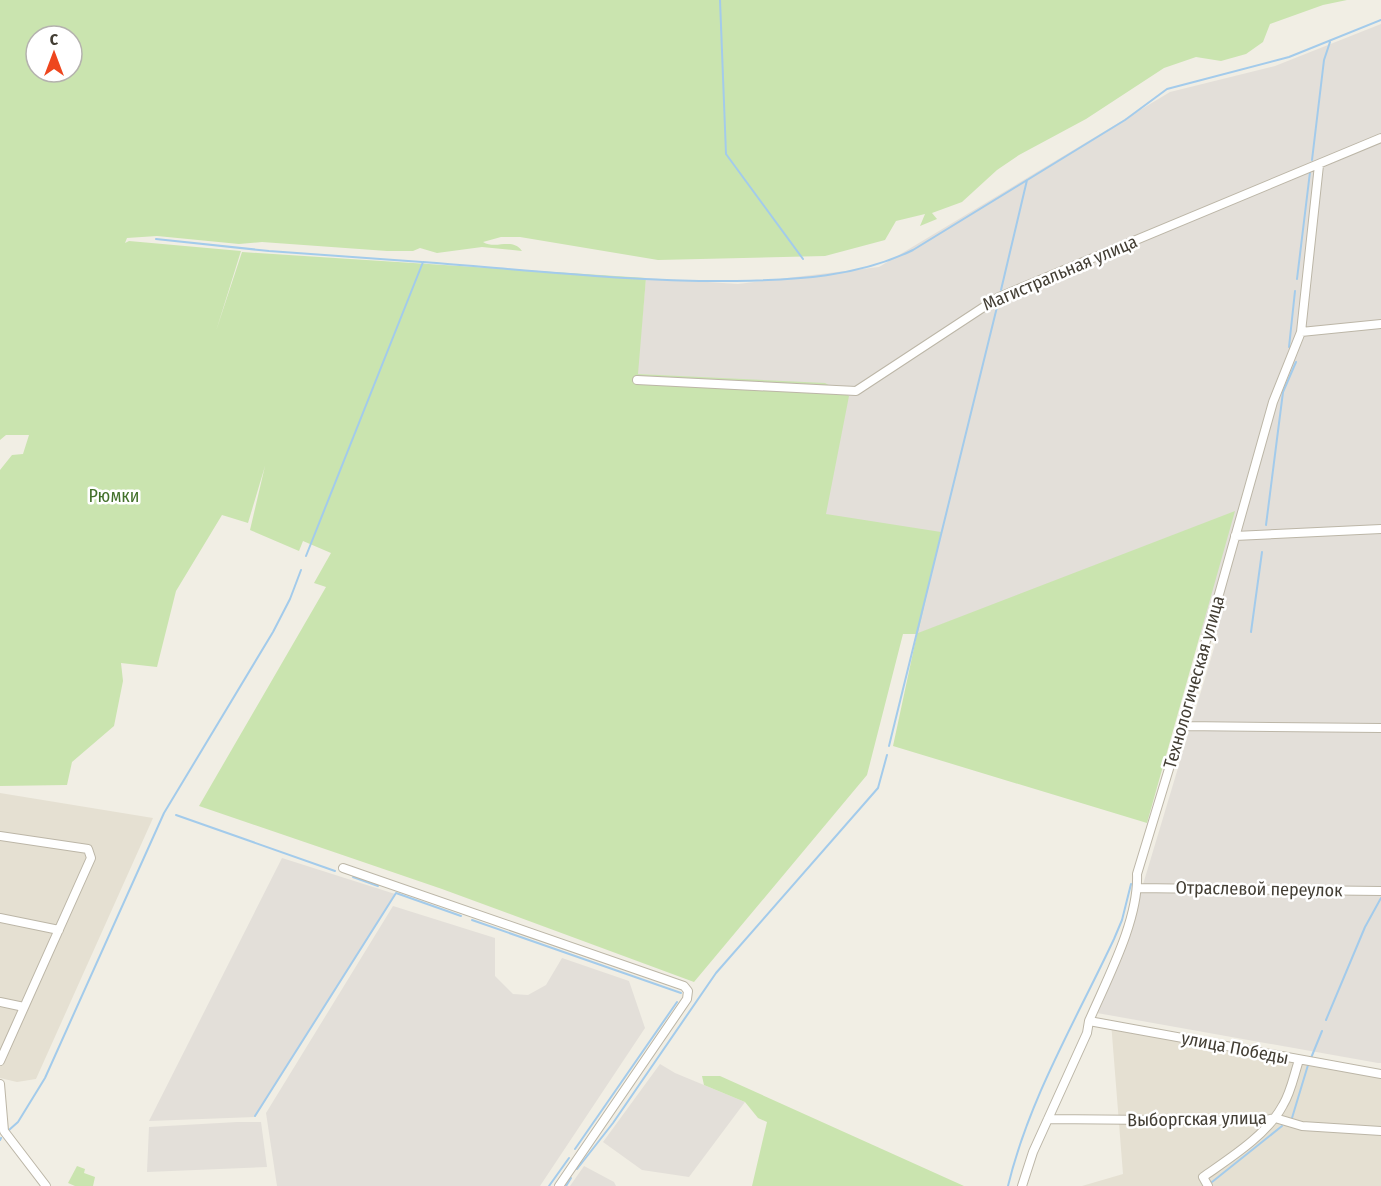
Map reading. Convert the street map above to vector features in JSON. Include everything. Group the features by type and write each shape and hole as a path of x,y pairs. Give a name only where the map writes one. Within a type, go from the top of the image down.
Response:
{"street":[{"name":"Магистральная улица","path":"637,380 856,391 999,297 1381,138"},
{"name":"Технологическая улица","path":"1022,1186 1033,1152 1087,1033 1089,1021 1122,941 1137,888 1137,874 1182,726 1273,402 1301,332 1319,165"},
{"path":"1301,332 1381,324"},
{"path":"1235,536 1381,529"},
{"path":"1182,726 1381,728"},
{"path":"0,836 88,849 91,853 91,858 0,1061"},
{"path":"343,868 684,986 688,991 687,999 559,1186"},
{"name":"Отраслевой переулок","path":"1137,888 1381,891"},
{"path":"0,918 59,930"},
{"path":"0,1002 24,1007"},
{"name":"улица Победы","path":"1089,1021 1381,1074"},
{"path":"1208,1186 1203,1177 1237,1152 1275,1118 1284,1104 1299,1060"},
{"path":"0,1084 4,1131 46,1186"},
{"name":"Выборгская улица","path":"1048,1119 1262,1121 1275,1118 1302,1126 1381,1131"}],"shaded area":[{"path":"1381,24 1381,1063 1378,1063 1097,1013 1126,941 1218,635 1198,635 1234,512 917,634 826,514 730,379 637,374 646,278 738,284 879,267 1170,92 1275,66"},
{"path":"0,793 153,818 36,1079 17,1082 0,1078"},
{"path":"282,858 395,894 255,1117 149,1121"},
{"path":"393,906 495,938 495,976 513,994 528,995 546,985 562,958 629,981 645,1028 540,1186 277,1186 266,1113"},
{"path":"1111,1022 1381,1071 1381,1186 1082,1186 1123,1174"},
{"path":"660,1064 675,1073 745,1102 689,1177 642,1170 603,1142"},
{"path":"261,1122 267,1167 147,1172 149,1127"},
{"path":"584,1166 614,1182 616,1186 570,1186"}],"green space":[{"name":"Рюмки","path":"0,0 1347,0 1323,5 1270,24 1263,42 1246,54 1221,61 1196,57 1164,68 1086,119 1019,155 997,170 962,202 932,213 937,219 920,226 925,214 896,221 885,240 825,256 658,260 520,237 501,237 483,242 493,245 514,245 522,251 482,247 437,253 420,248 413,251 387,251 262,242 239,244 157,236 127,238 125,243 129,241 241,251 216,331 242,252 646,278 638,374 825,383 849,396 826,514 941,532 918,633 1235,511 1147,823 893,746 917,634 903,634 867,775 694,982 442,889 199,806 326,587 314,583 331,553 303,541 299,551 250,530 265,466 248,523 222,515 176,591 157,667 121,663 123,681 114,726 72,762 67,785 0,786 0,470 12,455 23,454 29,435 6,435 0,440"},
{"path":"702,1076 720,1076 964,1186 752,1186 767,1122 758,1118 745,1102 704,1085"},
{"path":"77,1166 85,1169 84,1173 95,1177 93,1186 75,1186 68,1183"}],"waterway":[{"path":"720,0 726,154 803,259"},
{"path":"306,556 423,262 579,275 697,281 804,278 871,266 913,250 1125,120 1167,89 1289,57 1381,20"},
{"path":"1312,160 1324,60 1330,42"},
{"path":"1297,279 1310,172"},
{"path":"1001,290 1027,180"},
{"path":"156,239 269,251 422,262"},
{"path":"1289,347 1295,291"},
{"path":"889,746 997,307"},
{"path":"1266,525 1283,392 1296,362"},
{"path":"1251,632 1262,552"},
{"path":"9,1130 18,1122 45,1078 164,813 273,632 290,599 301,570"},
{"path":"577,1169 613,1123 716,973 878,788 887,755"},
{"path":"176,815 335,871"},
{"path":"353,877 378,886"},
{"path":"1008,1186 1028,1122 1055,1060 1114,939 1122,920 1131,884"},
{"path":"255,1116 396,893 461,916"},
{"path":"1326,1020 1365,927 1381,898"},
{"path":"472,920 681,993"},
{"path":"575,1149 677,1002"},
{"path":"1311,1058 1322,1031"},
{"path":"1292,1118 1308,1065"},
{"path":"1212,1182 1282,1126"},
{"path":"549,1186 569,1158"},
{"path":"566,1186 571,1178"}]}
